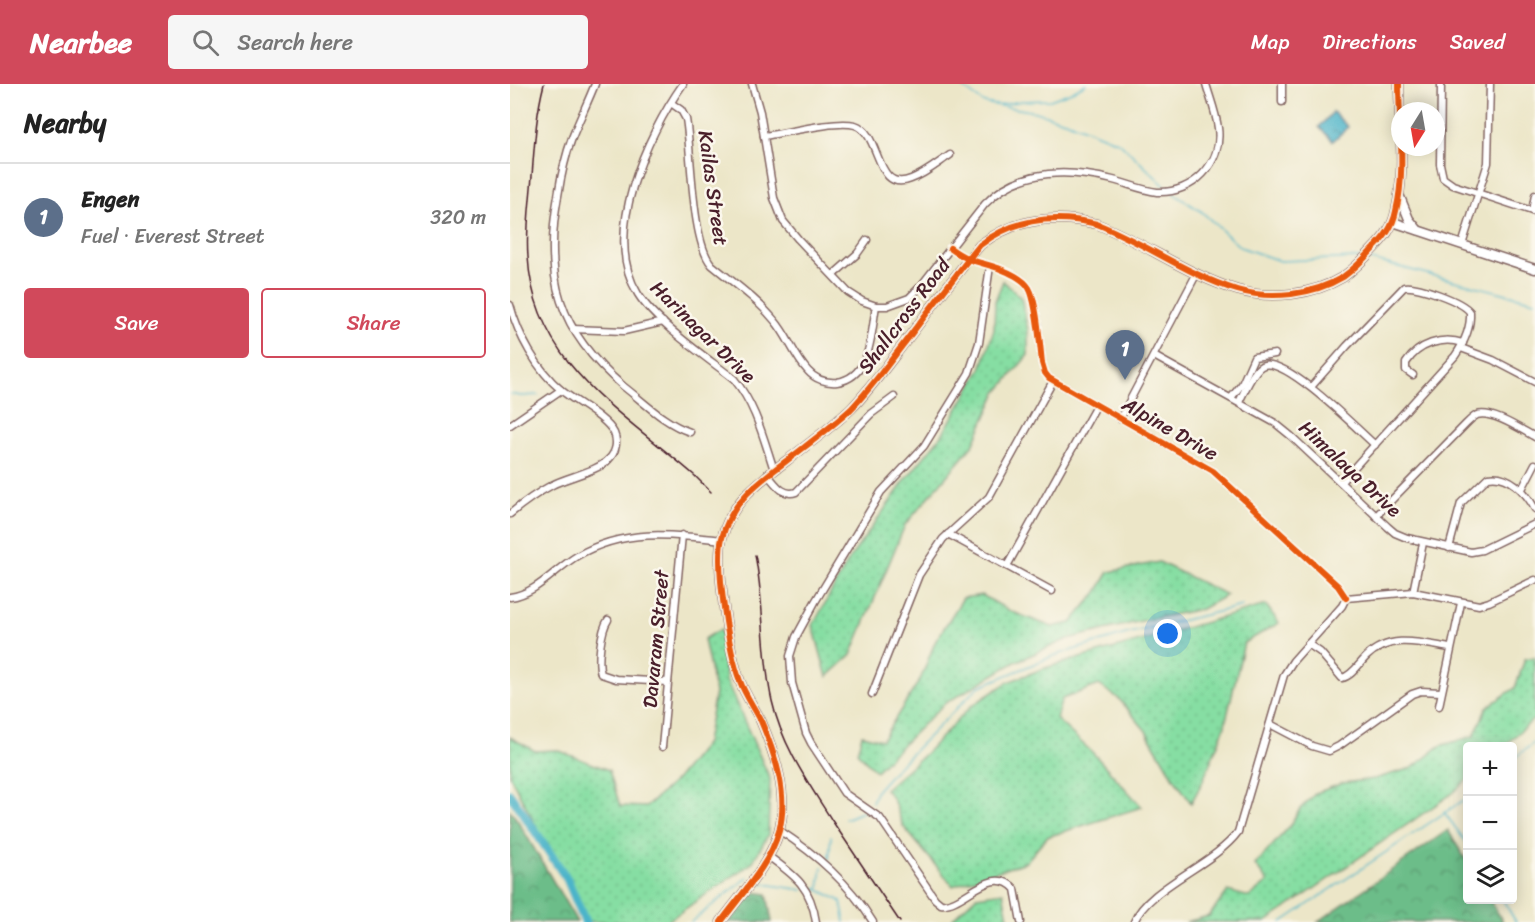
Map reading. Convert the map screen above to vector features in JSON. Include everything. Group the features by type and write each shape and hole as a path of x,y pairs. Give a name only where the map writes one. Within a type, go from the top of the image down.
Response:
{"street":[{"path":"595,84 567,153 555,210 552,264 556,284 563,309 585,348 619,382 671,424 690,432"},
{"name":"Harinagar Drive","path":"682,84 639,167 627,215 623,245 625,264 631,281 648,308 741,387 754,410 771,472"},
{"path":"752,84 760,112 774,198 783,221 854,297 876,306 895,304 909,297 920,287 991,197 1005,186 1021,179 1057,172 1070,173 1101,177 1162,192 1180,189 1196,181 1211,165 1218,145 1218,127 1206,84"},
{"path":"1281,84 1282,102"},
{"name":"Shallcross Road","path":"721,922 768,856 779,830 783,806 780,780 761,722 745,693 735,666 720,570 722,540 730,516 738,503 771,472 829,428 858,401 980,245 998,232 1029,221 1063,218 1087,222 1107,228 1223,285 1252,293 1302,292 1342,277 1379,243 1393,222 1399,194 1399,84"},
{"path":"1441,84 1441,173 1443,178 1453,185 1533,212 1535,195"},
{"path":"1462,245 1488,163 1490,84"},
{"name":"Kailas Street","path":"671,103 681,110 686,119 698,226 706,256 712,266 766,310 810,373 824,381 836,382 847,379 859,370 868,351 876,306"},
{"path":"764,136 836,125 855,125 868,135 885,174 899,181 911,180 950,155"},
{"path":"1399,194 1409,219 1418,230"},
{"path":"1393,222 1535,269"},
{"path":"833,275 857,254 867,240"},
{"path":"872,694 914,585 938,545 989,497 1053,381 1045,373 1029,288 1018,278 990,266 967,261 950,248"},
{"path":"990,266 979,343 969,373 924,446 881,492 802,626 793,646 790,666 801,718 811,743 844,793 880,818 934,899 941,904 949,904 983,884 1005,882 1015,889 1020,922"},
{"path":"1120,419 1197,273"},
{"path":"1311,387 1404,287 1419,288 1468,308 1470,312 1470,321 1462,346 1341,482"},
{"path":"510,305 529,349 540,367 561,390 611,430 616,442 609,460 552,485 510,514"},
{"path":"573,329 624,331 663,322"},
{"path":"1413,375 1406,370 1406,363 1429,343 1447,341 1493,360 1535,382"},
{"path":"1231,398 1242,384 1254,357 1275,354"},
{"name":"Himalaya Drive","path":"1154,356 1239,402 1283,429 1401,537 1471,552 1482,550 1535,524"},
{"path":"1239,402 1260,367 1266,364 1276,365 1311,387 1375,445"},
{"name":"Alpine Drive","path":"1053,381 1213,471 1338,586 1346,598"},
{"path":"510,425 561,390"},
{"path":"771,472 784,492 788,494 796,492 876,410 894,396"},
{"path":"1007,566 1096,406"},
{"path":"1376,516 1476,416 1494,417 1535,437"},
{"path":"1522,489 1535,464"},
{"path":"1449,548 1461,503 1484,479 1492,476 1503,478 1522,489 1535,509"},
{"path":"948,534 1052,591"},
{"path":"510,597 530,591 576,556 614,540 639,535 682,535 722,540"},
{"name":"Davaram Street","path":"662,747 682,535"},
{"path":"1413,592 1423,543"},
{"path":"1134,922 1143,906 1227,844 1238,832 1284,675 1342,606 1346,598 1413,592 1473,605 1485,604 1535,580"},
{"path":"1439,705 1461,603"},
{"path":"609,620 605,624 602,639 599,667 601,674 616,679 668,682"},
{"path":"1308,644 1323,656 1342,678 1347,677 1379,646 1405,641 1450,648"},
{"path":"1270,724 1320,749 1329,751 1412,694 1421,691 1441,692"},
{"path":"779,830 820,858 858,900 873,922"},
{"path":"768,856 793,875 807,890 812,901 816,922"}],"green space":[{"path":"1003,281 1021,298 1028,330 1028,355 996,394 973,445 905,525 851,655 827,677 813,625 850,558 906,479 942,435 981,369 994,329 995,301"},
{"path":"1159,562 1227,595 1202,609 1068,639 1015,662 944,704 876,771 857,752 862,735 882,740 921,678 935,642 963,598 982,595 1010,611 1052,627 1071,623 1097,592 1109,572"},
{"path":"1266,605 1279,623 1244,643 1224,729 1202,783 1191,803 1146,731 1119,699 1099,685 1062,699 1056,719 1093,753 1142,807 1047,837 1026,862 953,886 903,826 893,799 885,789 926,753 971,706 1008,682 1045,668"},
{"path":"721,629 726,680 770,779 768,835 752,863 666,922 586,922 510,776 510,737 535,751 557,750 609,770 620,806 646,807 675,781 706,743 715,693 704,639"},
{"path":"1535,657 1535,718 1508,742 1463,742 1463,784 1453,793 1266,922 1186,922 1209,916 1228,891 1249,897 1268,882 1255,865 1289,827 1300,809 1316,793 1343,783 1374,779 1412,768 1440,746 1474,736 1487,707 1515,688 1525,659"},
{"path":"510,810 518,821 577,922 510,922"},
{"path":"1448,830 1463,855 1463,904 1492,904 1503,922 1318,922"},
{"path":"753,892 767,894 772,922 728,922"},
{"path":"1003,892 1009,922 956,922 953,918 977,896"}],"water":[{"path":"1333,112 1348,127 1333,141 1319,127"}],"waterway":[{"path":"958,84 984,103 1036,112 1120,143 1167,188"},
{"path":"1001,105 1021,101 1050,100 1086,84"},
{"path":"1173,193 1202,212 1240,247 1280,261 1360,258"},
{"path":"1367,259 1535,301"},
{"path":"510,394 538,395"},
{"path":"872,802 877,790 893,772 978,687 1053,656 1126,634 1242,606"},
{"path":"1517,756 1535,742"},
{"path":"510,794 567,879 585,922"},
{"path":"1282,922 1463,800"},
{"path":"845,819 864,811"},
{"path":"1444,812 1463,838"},
{"path":"829,859 831,836"},
{"path":"819,889 822,867"},
{"path":"691,922 748,877"},
{"path":"758,883 803,890"},
{"path":"815,888 841,901 845,922"},
{"path":"1505,904 1516,922"}],"railway":[{"path":"544,84 535,136 527,240 534,295 546,327 564,356 586,383 711,492"},
{"path":"755,555 769,683 782,733 813,791 900,922"}],"cycle path":[{"path":"721,922 769,856 782,817 779,775 761,721 740,681 724,610 720,568 722,538 727,523 743,498 765,477 851,409 878,378 980,245 1007,229 1051,219 1097,224 1201,276 1250,293 1278,295 1305,292 1343,277 1381,241 1395,217 1401,180 1399,84"},
{"path":"950,248 968,259 1011,273 1026,284 1032,294 1042,363 1049,378 1213,471 1338,586 1346,598"}],"place":[{"name":"Engen","path":"1125,380"}]}
